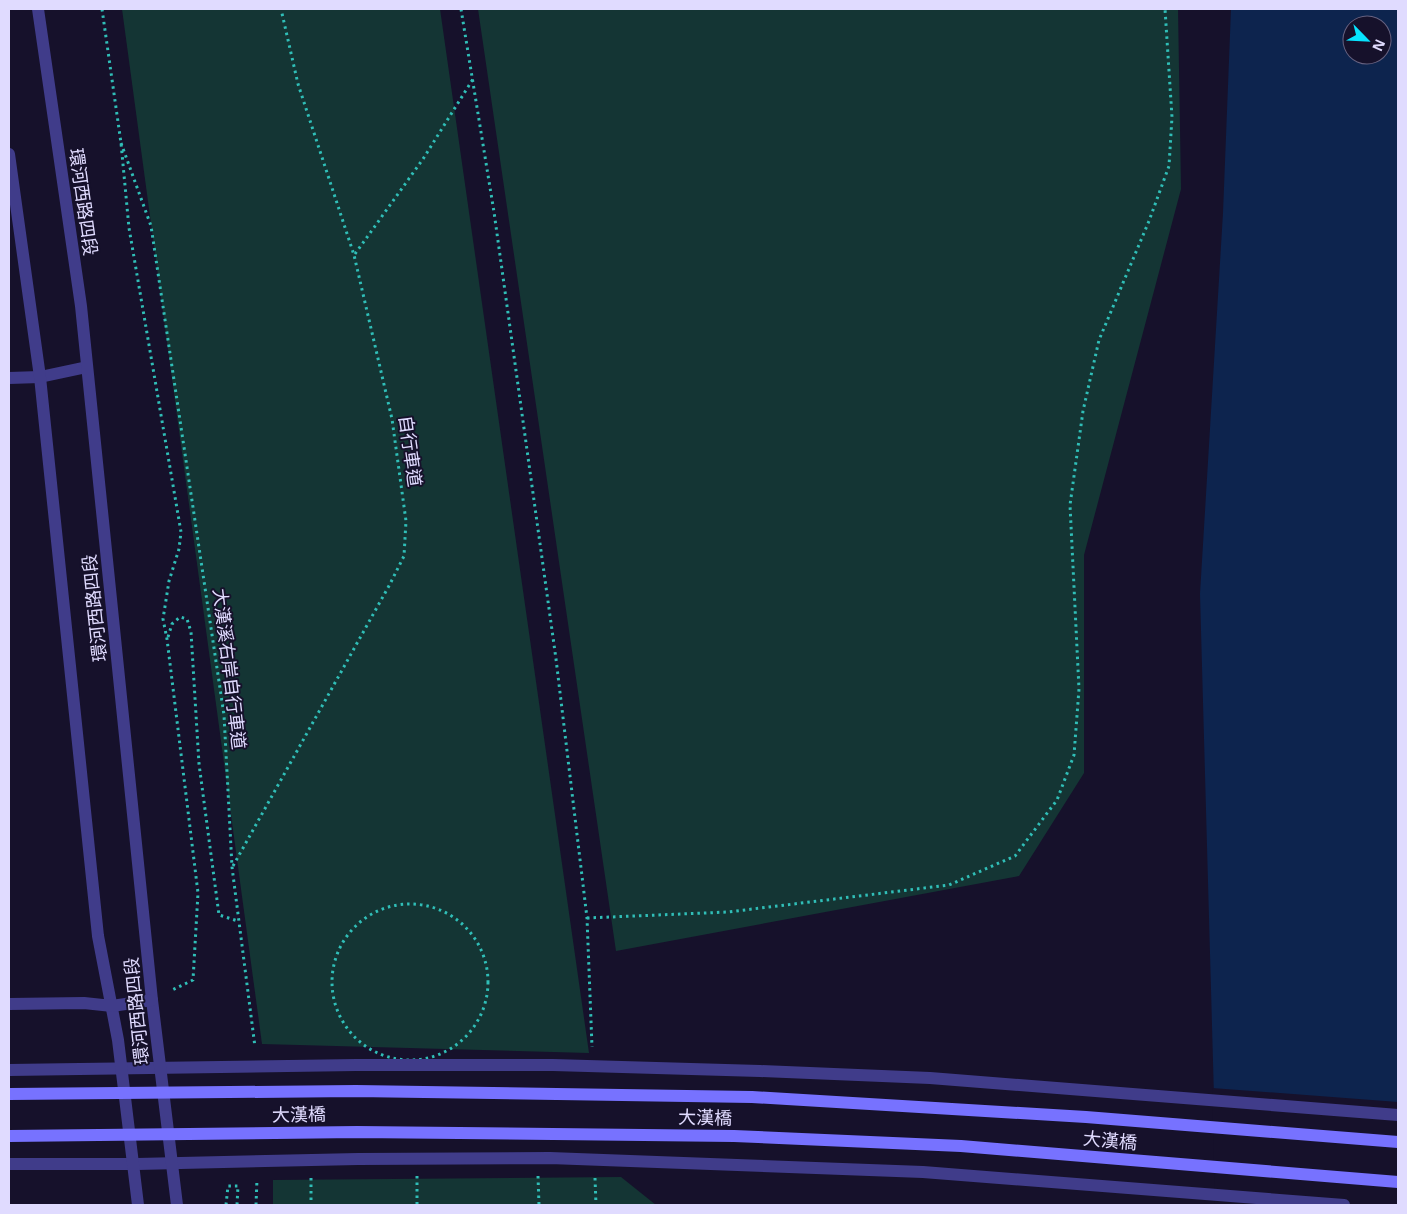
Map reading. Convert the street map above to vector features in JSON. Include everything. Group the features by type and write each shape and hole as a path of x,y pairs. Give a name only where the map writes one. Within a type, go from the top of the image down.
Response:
{"main road":[{"name":"大漢橋","path":"9,1094 356,1091 752,1097 1086,1117 1398,1142"},
{"name":"大漢橋","path":"9,1136 347,1132 734,1136 961,1146 1398,1182"}],"street":[{"name":"環河西路四段","path":"38,9 81,306 152,1000 177,1205"},
{"name":"環河西路四段","path":"9,154 40,377 98,936 118,1040 138,1205"},
{"path":"9,378 40,377 87,367"},
{"path":"9,1004 84,1003 112,1006 152,1000"},
{"path":"9,1070 356,1065 553,1065 750,1070 930,1078 1398,1115"},
{"path":"9,1164 137,1164 358,1159 569,1159 922,1172 1344,1205"}],"path":[{"path":"102,9 121,143 129,228 180,532 179,549 168,581 163,619 198,893 193,980 152,1000"},
{"name":"自行車道","path":"232,867 390,584 404,556 406,521 392,419 354,255 298,84 281,9"},
{"path":"461,9 494,212 553,640 587,918 592,1050"},
{"path":"587,918 728,912 950,885 1015,856 1057,800 1074,755 1079,689 1070,505 1082,411 1099,340 1149,221 1169,166 1172,117 1166,9"},
{"path":"354,255 423,159 473,79"},
{"name":"大漢溪右岸自行車道","path":"121,143 151,226 224,716 232,867 256,1056"},
{"path":"167,639 172,624 180,617 187,619 191,632 199,764 219,915 238,920"},
{"path":"411,904 429,906 445,912 460,922 472,934 481,949 487,965 488,983 486,1000 480,1016 471,1031 458,1043 443,1052 427,1058 410,1060 392,1058 376,1052 361,1043 349,1030 340,1015 335,999 333,982 338,956 350,933 363,921 378,912 394,906 411,904"},
{"path":"416,1166 417,1205"},
{"path":"594,1172 596,1205"},
{"path":"538,1173 539,1205"},
{"path":"311,1177 311,1205"},
{"path":"256,1205 257,1178"},
{"path":"226,1205 228,1186 238,1186 237,1205"}],"green space":[{"path":"122,9 440,9 589,1053 262,1044"},
{"path":"478,9 1178,9 1181,189 1084,555 1084,773 1019,876 616,951"},
{"path":"621,1177 656,1205 273,1205 273,1180"}],"water":[{"path":"1231,9 1398,9 1398,1205 1217,1205 1200,594 1223,213"}],"pier":[{"path":"1212,1088 1398,1102 1398,1205 1215,1205"}]}
